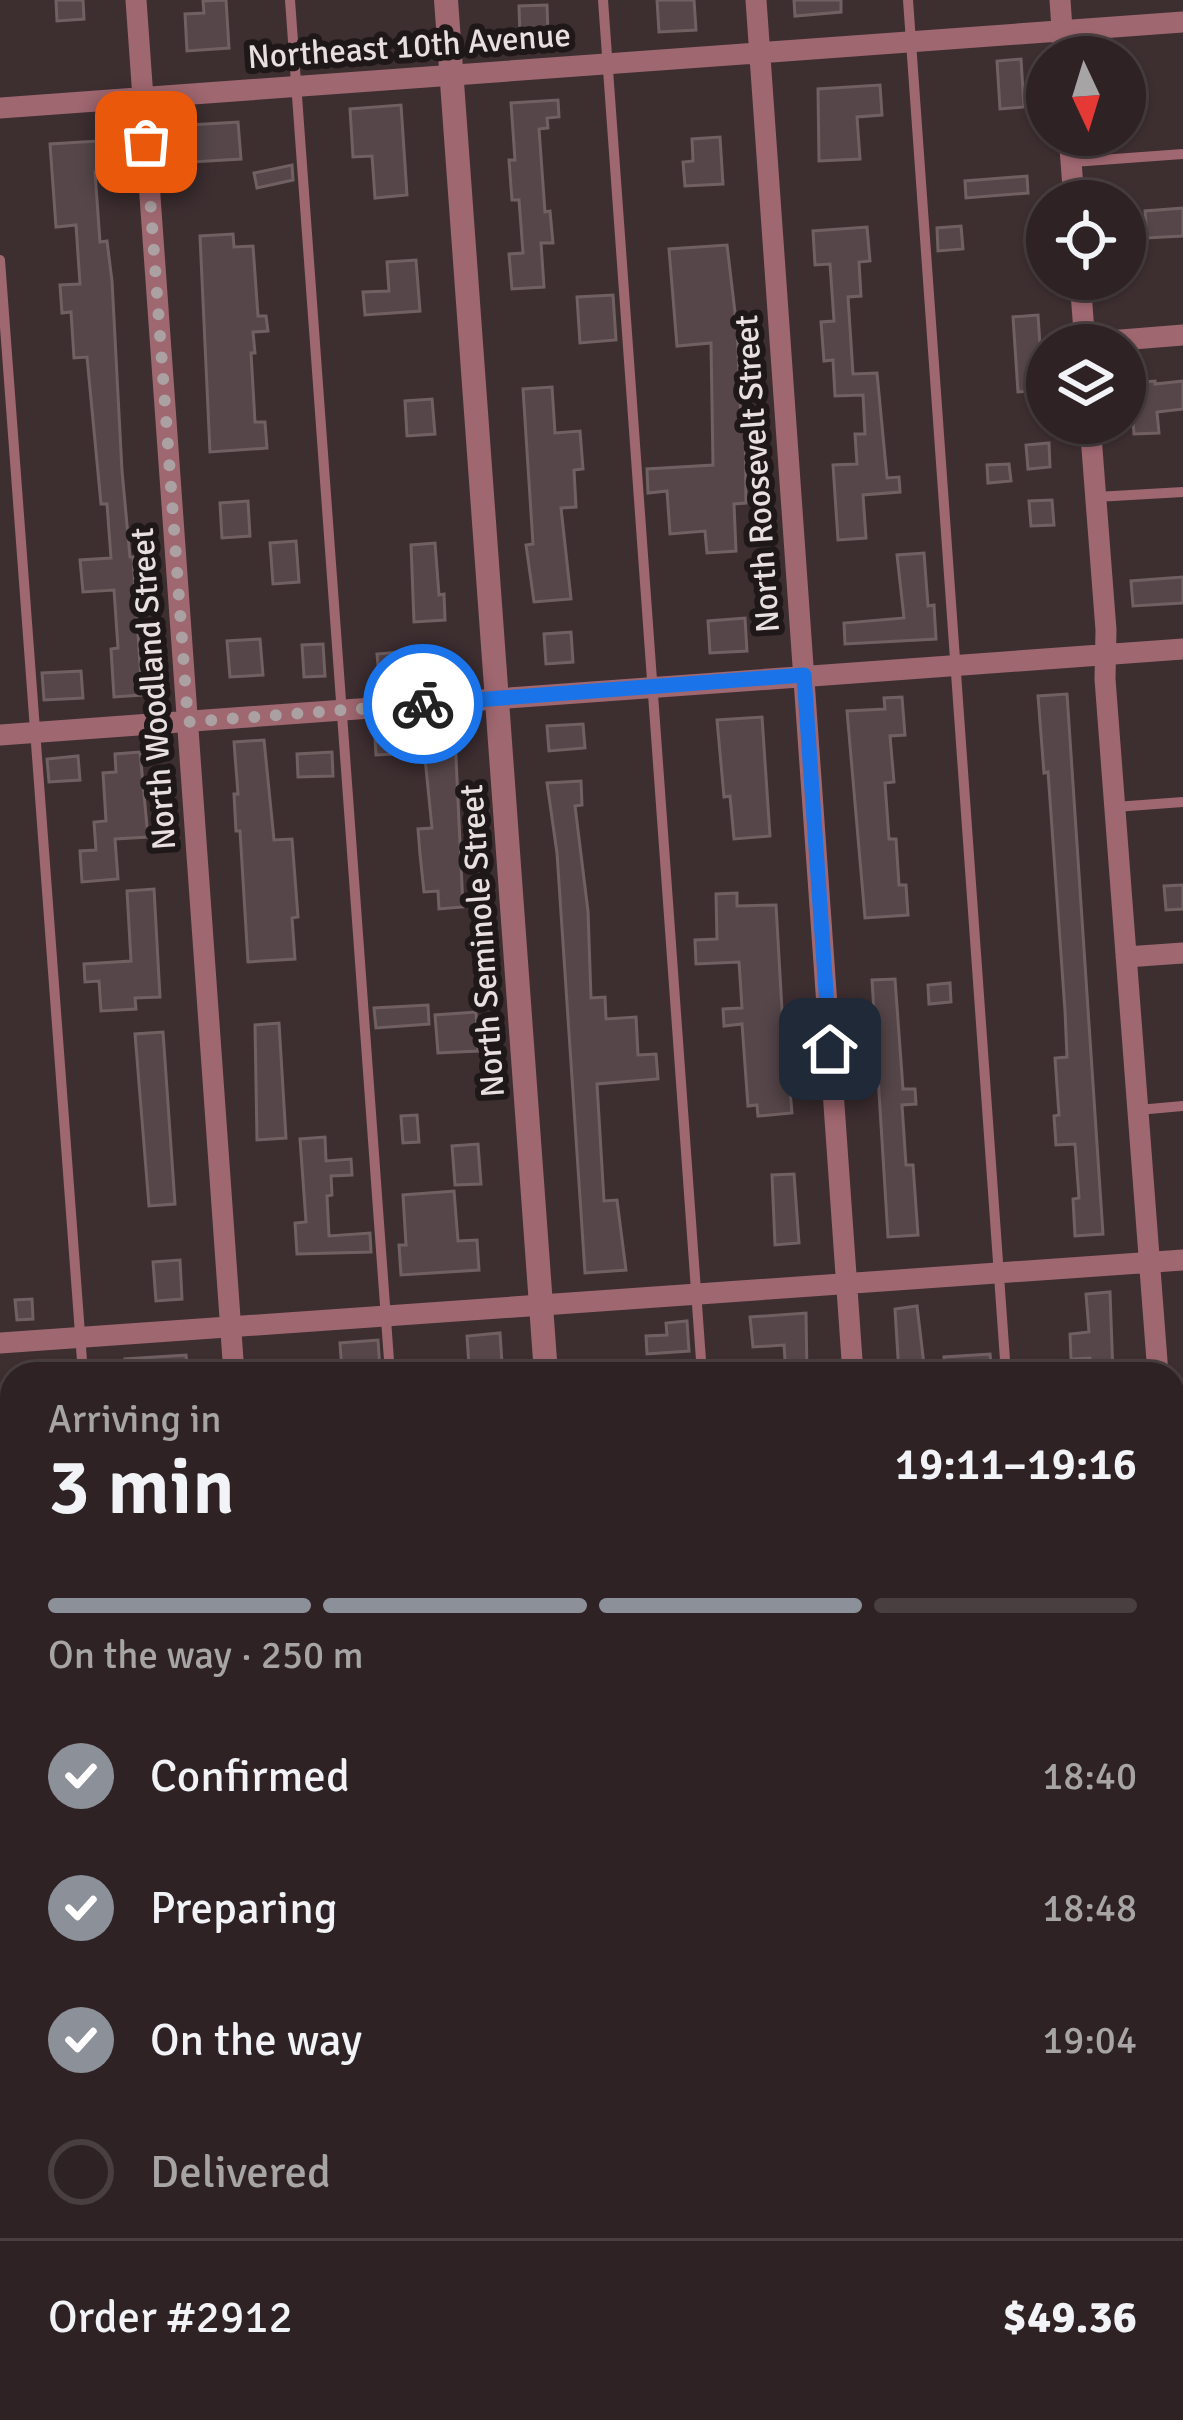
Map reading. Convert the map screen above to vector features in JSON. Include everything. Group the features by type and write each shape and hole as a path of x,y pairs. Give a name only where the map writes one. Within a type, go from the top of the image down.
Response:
{"street":[{"name":"North Woodland Street","path":"136,0 233,1362"},
{"name":"North Seminole Street","path":"446,0 545,1362"},
{"name":"North Roosevelt Street","path":"755,0 852,1362"},
{"path":"1060,0 1062,36"},
{"name":"Northeast 10th Avenue","path":"0,108 1183,22"},
{"path":"1071,156 1072,180"},
{"path":"1146,338 1183,335"},
{"path":"1092,444 1157,1362"},
{"path":"0,735 1183,650"},
{"path":"1126,956 1183,952"},
{"path":"0,1343 1183,1260"}],"lane":[{"path":"290,0 389,1362"},
{"path":"603,0 701,1362"},
{"path":"908,0 1005,1362"},
{"path":"1071,162 1183,154"},
{"path":"0,260 82,1362"},
{"path":"1096,497 1183,492"},
{"path":"1115,807 1183,802"},
{"path":"1138,1110 1183,1106"}],"building":[{"path":"56,0 83,0 84,19 57,21"},
{"path":"226,0 229,48 187,51 185,14 204,13 203,1"},
{"path":"657,0 694,0 696,30 659,32"},
{"path":"794,0 841,0 841,12 795,16"},
{"path":"547,5 548,34 520,36 519,6"},
{"path":"1021,59 1024,107 1000,109 997,61"},
{"path":"880,85 882,115 857,117 860,159 819,161 818,89"},
{"path":"558,100 559,117 547,118 548,128 539,129 545,212 550,211 553,243 541,243 544,287 512,289 509,254 523,253 519,200 512,200 511,103"},
{"path":"401,105 407,195 375,198 372,156 353,157 350,109"},
{"path":"238,122 241,159 192,162 190,125"},
{"path":"720,137 723,184 685,186 683,162 693,161 692,139"},
{"path":"98,141 100,172 95,172 100,242 107,241 112,281 122,471 142,695 114,697 111,649 118,648 114,590 83,592 80,560 111,558 87,357 74,358 71,312 62,313 60,285 80,284 76,225 56,227 50,144"},
{"path":"292,165 293,180 257,188 254,173"},
{"path":"1027,176 1027,180 1026,193 966,198 965,181"},
{"path":"1183,208 1183,236 1147,238 1146,211"},
{"path":"961,226 963,249 938,251 937,228"},
{"path":"867,227 870,261 859,262 861,296 848,297 853,374 877,373 887,478 899,477 900,492 863,495 866,538 838,540 833,465 857,464 855,434 865,434 863,395 835,396 833,360 824,361 821,322 834,321 830,264 815,265 813,231"},
{"path":"233,234 234,247 253,246 258,316 266,316 268,331 253,332 255,353 251,353 255,422 265,422 267,448 210,452 200,236"},
{"path":"727,245 741,420 745,420 746,503 734,504 736,551 707,553 705,531 670,534 667,491 648,493 647,469 713,465 711,343 677,346 669,249"},
{"path":"416,260 420,311 365,315 363,292 389,291 387,262"},
{"path":"613,295 616,340 580,343 577,297"},
{"path":"1038,315 1039,324 1026,324 1026,391 1018,392 1013,317"},
{"path":"1183,381 1183,409 1157,412 1159,433 1146,434 1146,382"},
{"path":"552,387 555,433 580,431 583,469 574,470 576,507 561,508 571,599 534,602 526,545 533,544 523,389"},
{"path":"432,399 435,434 407,436 405,401"},
{"path":"1049,444 1050,467 1028,469 1026,445"},
{"path":"1009,464 1011,481 988,483 987,465"},
{"path":"1052,500 1054,525 1031,526 1029,501"},
{"path":"248,501 250,536 222,538 220,503"},
{"path":"296,541 299,582 273,584 270,543"},
{"path":"435,543 445,620 414,622 411,545"},
{"path":"924,553 936,639 845,644 844,623 904,618 897,555"},
{"path":"1183,577 1183,603 1133,606 1131,581"},
{"path":"745,618 747,651 710,653 708,621"},
{"path":"571,632 573,662 546,664 544,634"},
{"path":"260,639 263,675 230,677 227,641"},
{"path":"323,644 325,676 304,677 302,645"},
{"path":"412,651 414,674 379,676 377,654"},
{"path":"81,671 83,698 44,700 42,673"},
{"path":"1067,694 1103,1234 1075,1236 1073,1199 1079,1198 1075,1144 1056,1145 1054,1116 1059,1115 1055,1058 1067,1057 1048,772 1044,773 1038,696"},
{"path":"902,697 905,735 890,736 894,782 885,783 889,839 896,839 899,885 906,885 908,915 865,918 847,711 885,709 884,698"},
{"path":"762,717 770,836 734,839 730,796 724,797 717,720"},
{"path":"583,724 585,748 549,751 547,726"},
{"path":"455,736 463,907 439,909 438,891 424,892 420,854 418,829 432,828 423,738"},
{"path":"392,737 393,754 376,755 375,738"},
{"path":"264,740 274,840 292,839 298,917 292,918 295,959 248,962 240,831 236,831 234,742"},
{"path":"140,752 148,837 115,839 118,879 82,882 80,851 96,850 94,822 106,821 103,773 116,772 115,754"},
{"path":"332,752 333,776 298,777 297,754"},
{"path":"78,756 80,780 49,782 47,759"},
{"path":"581,781 582,805 575,806 588,911 591,998 605,997 606,1019 636,1017 638,1055 656,1054 658,1079 597,1084 604,1201 617,1200 626,1270 585,1273 557,853 547,783"},
{"path":"1183,885 1183,909 1166,910 1164,886"},
{"path":"154,889 160,997 135,998 136,1009 101,1011 99,981 85,982 84,964 131,961 127,891"},
{"path":"737,893 737,906 776,905 792,1113 758,1116 757,1105 748,1106 742,1024 724,1026 723,1009 742,1008 739,962 696,964 695,940 717,939 716,894"},
{"path":"895,979 903,1089 915,1089 916,1104 902,1105 918,1235 888,1237 872,980"},
{"path":"950,983 951,1002 929,1004 928,985"},
{"path":"428,1005 429,1024 376,1028 374,1008"},
{"path":"476,1012 478,1051 438,1053 435,1015"},
{"path":"279,1023 286,1138 257,1140 255,1025"},
{"path":"163,1032 175,1204 149,1206 135,1034"},
{"path":"417,1115 419,1142 403,1143 401,1116"},
{"path":"325,1137 326,1161 351,1159 352,1175 331,1176 329,1236 370,1233 371,1252 297,1254 295,1223 306,1222 300,1139"},
{"path":"478,1144 481,1184 455,1185 452,1146"},
{"path":"794,1174 799,1243 775,1245 772,1175"},
{"path":"454,1191 458,1241 477,1240 479,1270 401,1275 399,1245 406,1245 403,1195"},
{"path":"180,1260 182,1299 156,1301 153,1262"},
{"path":"1110,1292 1113,1362 1071,1359 1070,1334 1089,1332 1086,1294"},
{"path":"32,1299 33,1319 17,1320 15,1300"},
{"path":"917,1306 924,1362 898,1362 895,1309"},
{"path":"806,1313 807,1362 785,1362 784,1345 753,1347 750,1317"},
{"path":"687,1321 689,1351 647,1354 646,1336 667,1335 666,1323"},
{"path":"500,1333 502,1362 469,1362 467,1336"},
{"path":"378,1340 380,1362 341,1362 340,1343"},
{"path":"990,1354 991,1362 944,1362 944,1357"},
{"path":"186,1355 187,1362 125,1362"}],"way so far":[{"path":"146,142 188,722 423,704"}],"route":[{"path":"423,704 804,675 830,1049"}]}
